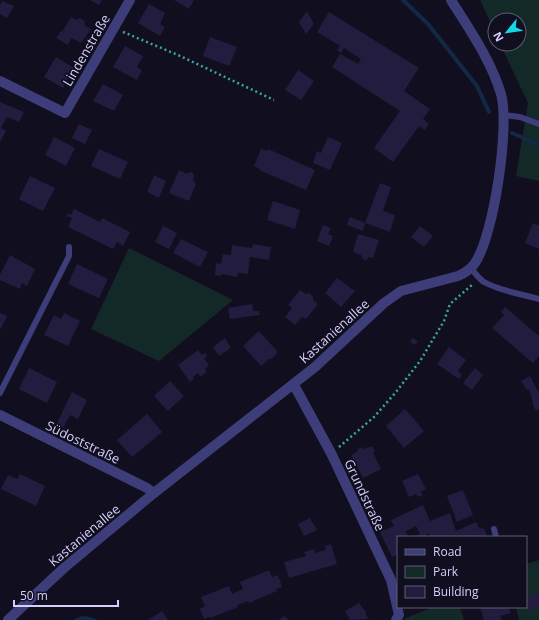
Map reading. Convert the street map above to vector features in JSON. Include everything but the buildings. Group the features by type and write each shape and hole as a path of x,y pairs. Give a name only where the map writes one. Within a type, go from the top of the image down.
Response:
{"street":[{"name":"Lindenstraße","path":"0,81 65,113 130,0"},
{"name":"Kastanienallee","path":"8,620 64,568 154,493 294,385 353,333 384,303 395,295 411,288 450,279 465,273 475,264 492,216 498,183 504,115 501,95 496,80 474,36 450,0"},
{"name":"Grundstraße","path":"294,385 331,453 391,580 397,606"},
{"name":"Südoststraße","path":"0,415 147,488 154,493"},
{"name":"Grundstraße","path":"396,620 399,615 397,608"}],"lane":[{"path":"504,115 520,117 539,124"},
{"path":"0,393 70,256 69,247"},
{"path":"470,268 484,282 539,299"},
{"path":"494,529 496,536"}],"path":[{"path":"114,28 178,55 274,100"},
{"path":"331,453 374,417 396,392 420,361 444,321 450,304 478,277"}],"green space":[{"path":"480,0 539,0 539,181 516,176 528,103 504,52 527,52 527,12 487,12 487,15"},
{"path":"129,248 233,300 159,361 91,329"},
{"path":"539,560 539,620 519,620 516,608 527,608 527,564"},
{"path":"431,608 460,608 464,620 404,620"}],"water":[{"path":"82,616 91,617 98,620 73,620"}],"waterway":[{"path":"403,0 428,24 477,86 489,112"},
{"path":"512,133 539,145"}]}
